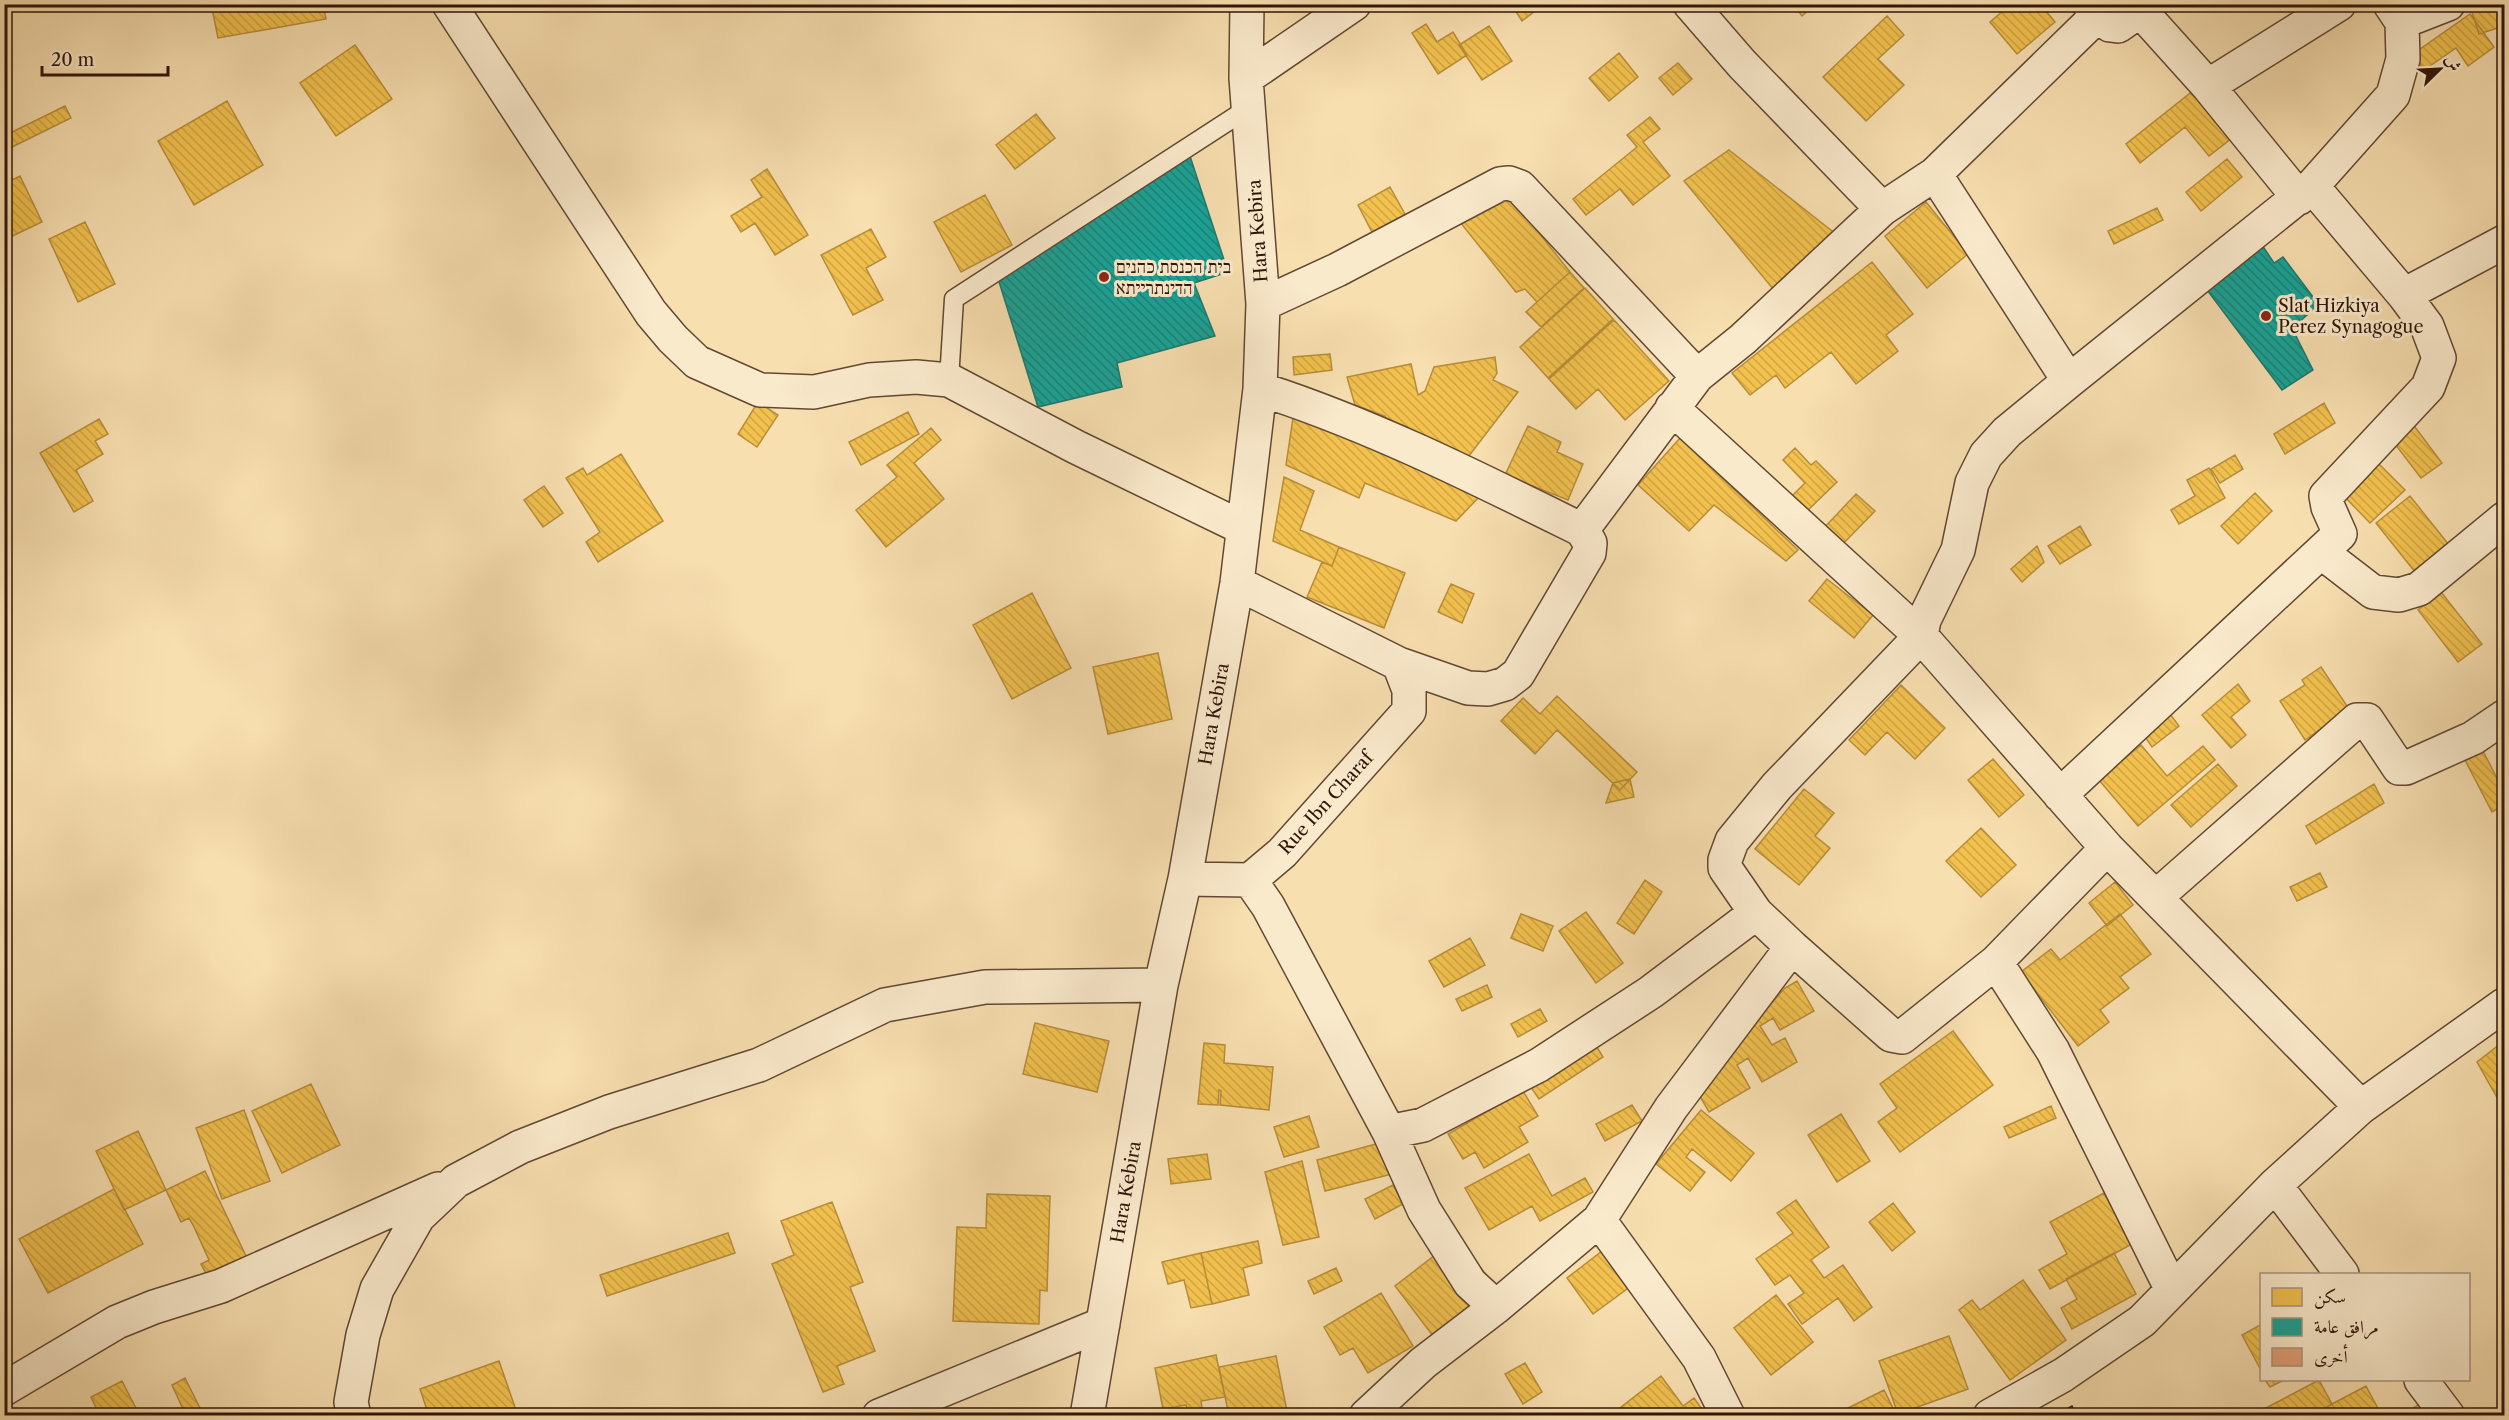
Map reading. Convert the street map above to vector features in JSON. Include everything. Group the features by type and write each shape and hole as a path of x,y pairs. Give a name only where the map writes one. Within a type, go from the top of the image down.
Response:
{"street":[{"path":"449,4 651,313 697,362 760,390 814,392 869,380 916,377 949,380 1076,447 1243,528"},
{"name":"Hara Kebira","path":"1087,1416 1161,985 1185,879 1237,584 1260,389 1263,304 1248,93 1247,4"},
{"path":"1248,93 1354,4"},
{"path":"1690,4 1742,64 1882,209"},
{"path":"2208,86 2339,4"},
{"path":"2107,848 1996,962 1902,1037 1891,1035 1756,913 1725,868 1725,860 1732,841 1777,786 1921,636 1924,620 1958,550 1972,483 1986,456 2007,432 2306,192 2393,95 2403,59 2396,13 2448,4"},
{"path":"1582,530 1697,376 1743,339 1882,209 1935,174 2093,10 2110,25 2118,26 2138,12 2145,16 2404,295 2427,326 2439,358 2428,387 2326,496 2328,507 2340,534 2060,795"},
{"path":"1935,174 2069,381"},
{"path":"1263,304 1337,270 1500,184 1509,183 1520,187 1697,376"},
{"path":"2404,295 2505,242"},
{"path":"1237,584 1399,664 1468,688 1488,689 1506,684 1518,674 1589,553 1590,543 1582,530 1437,458 1294,400 1260,389"},
{"path":"1672,408 1921,636 2107,848 2361,1107"},
{"path":"2321,552 2373,592 2399,595 2419,589 2505,519"},
{"name":"Rue Ibn Charaf","path":"1250,880 1282,853 1409,711 1410,690 1399,664"},
{"path":"2156,897 2356,720 2367,720 2399,768 2406,768 2474,738 2505,717"},
{"path":"1185,879 1250,880 1268,906 1389,1132 1424,1210 1470,1283 1496,1307"},
{"path":"1389,1132 1423,1125 1539,1065 1651,992 1756,913"},
{"path":"1366,1416 1423,1363 1496,1307 1599,1220 1671,1108 1792,947"},
{"path":"1996,962 2053,1051 2172,1290"},
{"path":"4,1389 117,1322 154,1307 221,1286 456,1181 520,1148 609,1112 759,1065 885,1005 985,987 1161,985"},
{"path":"1990,1416 2063,1375 2142,1321 2275,1185 2361,1107 2505,1005"},
{"path":"354,1416 351,1402 363,1335 377,1289 418,1217 456,1181"},
{"path":"2275,1185 2341,1273"},
{"path":"1599,1220 1699,1358 1728,1416"},
{"path":"879,1416 1103,1324"},
{"path":"2422,1381 2448,1416"}],"lane":[{"path":"949,380 954,299 1248,93"}],"building: سكن":[{"path":"211,4 323,4 326,19 218,38"},
{"path":"1511,4 1544,4 1522,21"},
{"path":"1793,4 1816,4 1802,16"},
{"path":"2011,4 2040,4 2055,22 2017,54 1990,22"},
{"path":"2504,4 2504,26 2479,34 2470,6"},
{"path":"2470,14 2494,47 2468,66 2456,48 2424,70 2413,54"},
{"path":"1887,16 1904,35 1878,59 1904,85 1866,121 1823,77"},
{"path":"1426,24 1437,42 1453,32 1467,55 1438,74 1412,33"},
{"path":"1489,26 1512,61 1482,80 1459,45"},
{"path":"355,45 392,99 336,136 300,83"},
{"path":"1619,53 1638,77 1609,101 1589,78"},
{"path":"1678,63 1692,79 1673,95 1659,78"},
{"path":"2194,90 2232,138 2209,156 2185,127 2140,163 2126,144"},
{"path":"227,101 263,165 194,205 158,141"},
{"path":"65,106 71,118 4,151 4,136"},
{"path":"1036,114 1055,138 1015,169 996,145"},
{"path":"1650,117 1660,129 1643,142 1670,176 1633,205 1620,189 1586,215 1573,199 1637,147 1627,135"},
{"path":"1729,150 1846,242 1783,301 1684,181"},
{"path":"2227,159 2242,177 2201,211 2186,192"},
{"path":"767,169 808,235 775,255 755,223 741,232 731,216 762,197 751,180"},
{"path":"20,176 42,222 4,240 4,184"},
{"path":"1390,187 1406,216 1373,234 1358,205"},
{"path":"1508,194 1570,272 1537,302 1525,289 1516,292 1460,222"},
{"path":"985,195 1012,245 961,272 934,222"},
{"path":"1926,202 1968,254 1927,288 1885,236"},
{"path":"2157,208 2163,220 2114,244 2108,231"},
{"path":"85,222 115,284 78,302 49,239"},
{"path":"871,229 886,257 866,268 883,300 853,315 821,255"},
{"path":"1872,262 1913,314 1886,335 1898,351 1856,384 1831,352 1785,388 1776,375 1750,395 1732,373"},
{"path":"1570,272 1584,288 1541,327 1526,312"},
{"path":"1585,288 1613,319 1548,378 1520,347"},
{"path":"1614,320 1669,381 1625,420 1598,389 1576,409 1549,379"},
{"path":"1330,354 1332,370 1294,375 1293,357"},
{"path":"1495,357 1497,373 1493,380 1518,392 1465,461 1389,430 1385,416 1355,405 1347,377 1411,364 1418,395 1425,391 1434,367"},
{"path":"758,402 778,415 757,447 738,434"},
{"path":"2324,403 2335,423 2285,454 2274,434"},
{"path":"1294,411 1482,494 1456,521 1365,483 1359,498 1286,465"},
{"path":"908,412 919,434 861,465 849,442"},
{"path":"99,419 108,434 95,441 103,454 76,470 93,501 74,512 40,453"},
{"path":"2409,419 2442,463 2421,478 2388,435"},
{"path":"1528,426 1561,442 1557,452 1583,464 1568,500 1505,475"},
{"path":"931,428 941,440 914,463 944,499 886,547 856,510 897,477 887,465"},
{"path":"1680,438 1798,550 1786,561 1714,505 1689,531 1638,485"},
{"path":"1795,448 1811,465 1816,461 1837,482 1804,514 1789,499 1805,483 1783,460"},
{"path":"621,454 663,521 598,562 586,542 600,532 566,478 583,468 587,475"},
{"path":"2235,455 2243,469 2220,483 2211,469"},
{"path":"2376,461 2405,490 2370,523 2341,493"},
{"path":"2209,468 2225,498 2179,524 2171,510 2195,496 2187,480"},
{"path":"1284,477 1314,491 1300,530 1339,547 1332,566 1273,541"},
{"path":"544,486 563,513 543,527 524,500"},
{"path":"2255,493 2272,511 2238,544 2221,526"},
{"path":"1856,494 1875,511 1840,547 1822,530"},
{"path":"2410,496 2449,545 2415,572 2376,523"},
{"path":"2080,526 2091,545 2060,564 2048,546"},
{"path":"2037,546 2044,562 2022,582 2011,569"},
{"path":"1339,547 1405,573 1384,628 1307,597 1322,562 1332,566"},
{"path":"1827,579 1873,615 1854,638 1809,601"},
{"path":"1451,584 1474,594 1462,623 1438,612"},
{"path":"2441,592 2482,644 2458,662 2418,610"},
{"path":"1032,593 1071,668 1012,699 973,625"},
{"path":"1158,653 1172,719 1108,734 1093,667"},
{"path":"2321,667 2349,709 2305,740 2280,701 2305,685 2302,680"},
{"path":"2238,684 2250,701 2231,717 2246,735 2231,748 2202,715"},
{"path":"1901,685 1945,728 1915,759 1887,732 1865,755 1849,740"},
{"path":"1557,696 1637,772 1620,790 1557,730 1535,754 1501,721 1523,698 1540,714"},
{"path":"2167,710 2179,726 2152,747 2141,731"},
{"path":"2141,745 2167,776 2203,746 2215,760 2138,826 2099,780"},
{"path":"2483,751 2504,792 2504,805 2492,812 2465,760"},
{"path":"1993,759 2024,795 1999,817 1968,780"},
{"path":"2218,764 2237,786 2191,827 2171,805"},
{"path":"1630,779 1634,797 1606,803 1613,783"},
{"path":"2374,784 2384,803 2316,844 2306,826"},
{"path":"1804,789 1834,813 1815,836 1830,848 1799,885 1755,849"},
{"path":"1981,828 2016,865 1981,897 1946,861"},
{"path":"2320,873 2327,887 2297,901 2290,887"},
{"path":"1645,880 1662,892 1634,934 1617,923"},
{"path":"2115,882 2133,905 2107,926 2089,903"},
{"path":"1586,912 1623,963 1596,983 1559,931"},
{"path":"1521,914 1553,926 1543,951 1511,938"},
{"path":"2120,914 2151,954 2120,977 2129,988 2100,1010 2109,1022 2078,1046 2021,972 2051,949 2060,960"},
{"path":"1470,938 1485,965 1444,987 1429,961"},
{"path":"1797,981 1814,1011 1780,1030 1773,1018 1760,1026 1772,1045 1785,1038 1797,1062 1762,1082 1748,1058 1737,1065 1750,1088 1709,1112 1695,1088 1785,988"},
{"path":"1487,985 1492,997 1462,1011 1456,999"},
{"path":"1540,1009 1547,1021 1518,1037 1511,1024"},
{"path":"1035,1023 1109,1041 1097,1092 1023,1074"},
{"path":"1953,1031 1993,1085 1900,1152 1878,1122 1897,1108 1880,1084"},
{"path":"1591,1037 1603,1057 1539,1099 1526,1080"},
{"path":"2504,1041 2504,1110 2477,1062"},
{"path":"1204,1043 1225,1045 1224,1063 1273,1067 1269,1110 1220,1105 1221,1091 1219,1090 1218,1105 1198,1104"},
{"path":"311,1084 340,1145 282,1173 252,1111"},
{"path":"1523,1091 1538,1116 1519,1127 1528,1142 1484,1168 1475,1152 1463,1159 1448,1134"},
{"path":"1632,1105 1642,1121 1605,1141 1596,1124"},
{"path":"2051,1106 2056,1118 2009,1138 2004,1127"},
{"path":"244,1110 270,1181 222,1199 196,1128"},
{"path":"1701,1110 1754,1153 1731,1181 1692,1149 1686,1157 1705,1172 1690,1191 1656,1164"},
{"path":"1841,1114 1870,1161 1837,1182 1808,1135"},
{"path":"1309,1116 1319,1147 1284,1157 1274,1127"},
{"path":"138,1131 166,1190 124,1210 96,1151"},
{"path":"1387,1141 1396,1173 1325,1191 1317,1160"},
{"path":"1207,1154 1211,1179 1171,1184 1168,1159"},
{"path":"1529,1154 1552,1196 1585,1178 1593,1192 1540,1221 1532,1206 1489,1230 1465,1188"},
{"path":"1302,1161 1319,1237 1283,1245 1265,1172"},
{"path":"205,1171 247,1258 208,1277 201,1264 209,1260 194,1227 189,1218 181,1222 166,1190"},
{"path":"1393,1185 1403,1204 1375,1219 1365,1199"},
{"path":"114,1189 143,1244 48,1293 19,1239"},
{"path":"2104,1193 2132,1244 2050,1289 2039,1270 2067,1254 2050,1222"},
{"path":"987,1194 1050,1196 1047,1291 1040,1290 1039,1324 953,1321 957,1227 986,1228"},
{"path":"1796,1200 1829,1247 1811,1260 1824,1278 1843,1265 1872,1307 1854,1321 1838,1298 1802,1324 1788,1304 1804,1293 1790,1275 1775,1285 1756,1259 1793,1233 1777,1213"},
{"path":"832,1202 863,1282 850,1287 875,1351 837,1366 844,1384 823,1392 772,1264 794,1255 781,1221"},
{"path":"1893,1203 1915,1232 1892,1251 1869,1222"},
{"path":"728,1233 735,1253 607,1296 600,1275"},
{"path":"1457,1238 1496,1287 1433,1336 1395,1286"},
{"path":"1258,1241 1262,1263 1243,1268 1249,1295 1212,1304 1201,1253"},
{"path":"1615,1241 1642,1278 1593,1314 1567,1278"},
{"path":"1201,1253 1212,1304 1191,1308 1184,1280 1168,1284 1162,1262"},
{"path":"2114,1253 2136,1294 2072,1329 2061,1308 2077,1299 2066,1279"},
{"path":"1336,1268 1342,1281 1314,1294 1308,1281"},
{"path":"2023,1280 2066,1340 2010,1380 1959,1310 1972,1300 1980,1310"},
{"path":"1381,1293 1413,1346 1368,1373 1353,1348 1340,1355 1324,1327"},
{"path":"1776,1295 1813,1342 1771,1375 1734,1328"},
{"path":"2260,1325 2260,1368 2242,1335"},
{"path":"1949,1336 1968,1389 1898,1414 1879,1361"},
{"path":"1216,1355 1225,1397 1201,1401 1203,1414 1227,1409 1229,1416 1189,1416 1186,1405 1163,1409 1155,1368"},
{"path":"1276,1356 1288,1416 1229,1416 1219,1367"},
{"path":"499,1361 518,1416 429,1416 420,1389"},
{"path":"1525,1363 1542,1392 1523,1404 1505,1374"},
{"path":"1661,1376 1683,1406 1694,1398 1704,1412 1700,1416 1626,1416 1620,1408"},
{"path":"185,1378 204,1416 171,1416 183,1409 172,1385"},
{"path":"122,1381 139,1414 100,1416 91,1397"},
{"path":"2266,1381 2282,1381 2270,1387"},
{"path":"2317,1381 2320,1381 2332,1404 2312,1416 2263,1416 2260,1411"},
{"path":"2366,1386 2382,1416 2312,1416 2332,1404"},
{"path":"1884,1390 1897,1416 1832,1416"},
{"path":"2425,1400 2435,1416 2402,1416"}],"building: مرافق عامة":[{"name":"בית הכנסת כהנים הדינתרייתא","path":"1187,147 1228,272 1194,283 1215,336 1117,363 1122,387 1038,407 996,272"},
{"name":"Slat Hizkiya Perez Synagogue","path":"2254,233 2274,263 2283,257 2319,305 2292,328 2313,370 2282,390 2198,278"}],"building: أخرى":[{"path":"2072,1406 2076,1416 2057,1416 2057,1414"}],"place":[{"name":"בית הכנסת כהנים הדינתרייתא","path":"1104,277"},
{"name":"Slat Hizkiya Perez Synagogue","path":"2266,316"}]}
